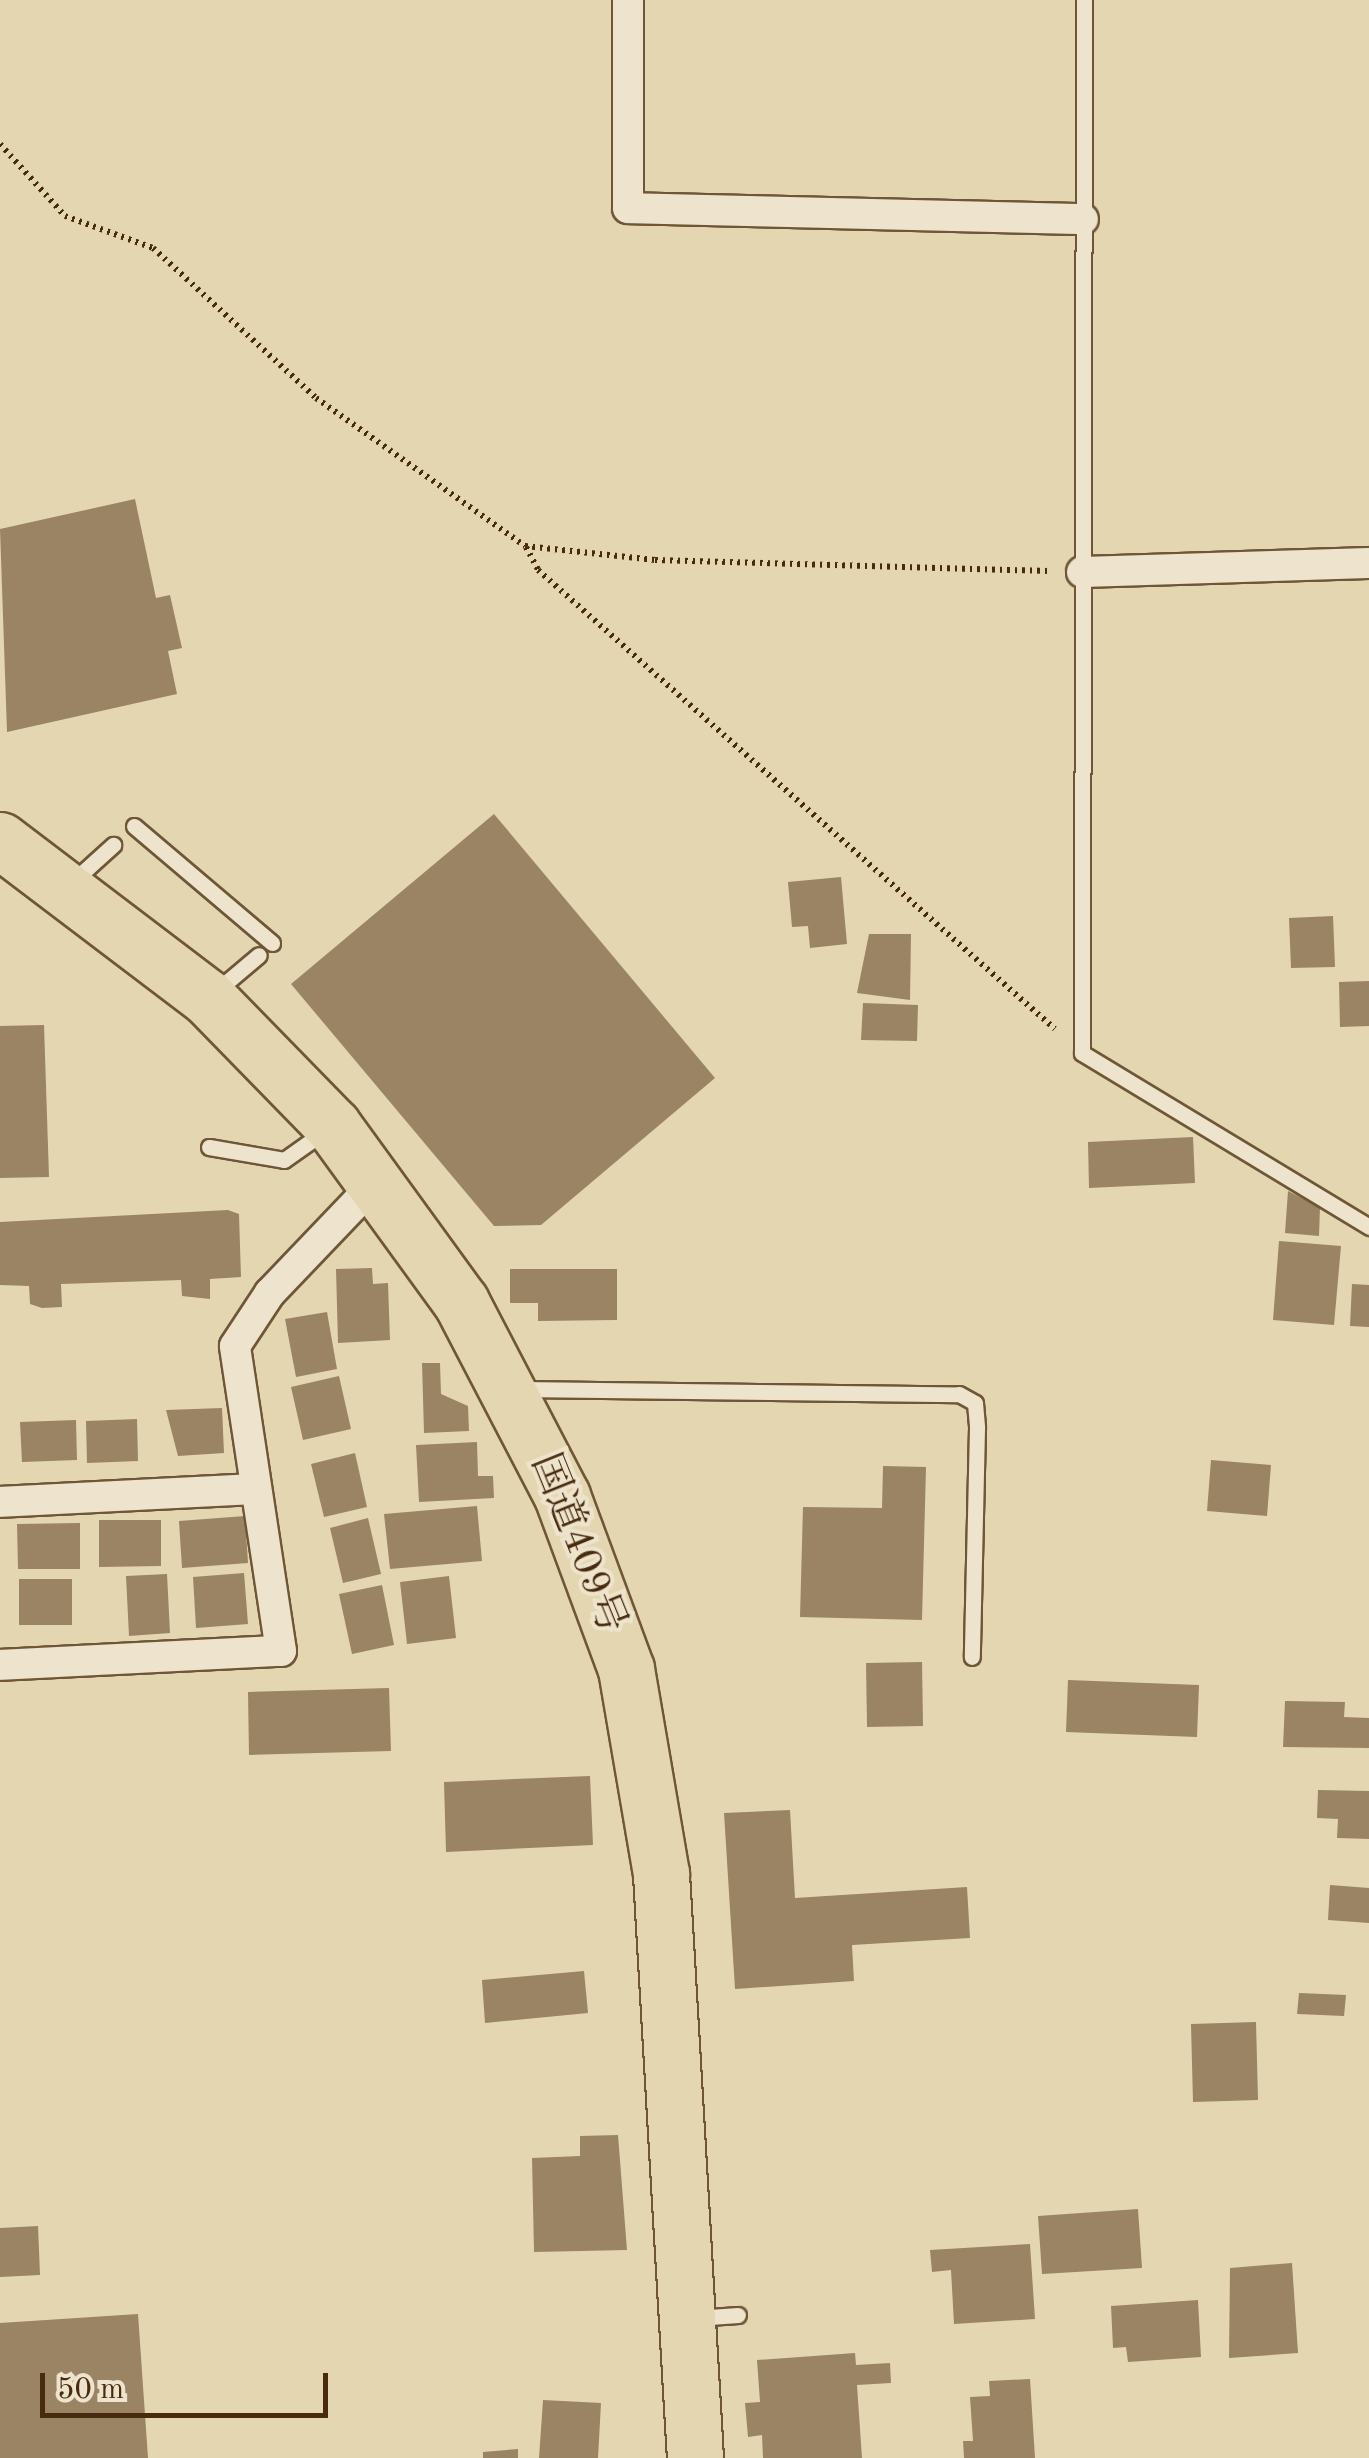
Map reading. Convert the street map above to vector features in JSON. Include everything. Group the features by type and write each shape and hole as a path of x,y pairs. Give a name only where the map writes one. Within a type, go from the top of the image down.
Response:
{"highway":[{"name":"国道409号","path":"0,840 68,886 208,998 333,1126 378,1180 510,1388 599,1585 644,1754 712,2317 695,2458"}],"street":[{"path":"628,0 628,208 1083,219"},
{"path":"1082,572 1369,562"},
{"path":"0,1665 281,1651 234,1346 270,1293 378,1180"},
{"path":"0,1502 255,1489"}],"lane":[{"path":"1084,0 1082,1053 1369,1228"},
{"path":"134,826 272,943"},
{"path":"68,886 113,845"},
{"path":"208,998 259,954"},
{"path":"209,1147 284,1160 333,1126"},
{"path":"510,1388 959,1394 975,1404 977,1428 972,1656"}],"path":[{"path":"0,144 65,216 152,248 316,398 525,546 538,570 1082,1053"},
{"path":"525,546 655,560 1082,572"}],"building":[{"path":"135,499 156,598 170,595 182,648 168,651 177,694 7,732 0,529"},
{"path":"494,814 715,1078 541,1225 494,1226 291,984"},
{"path":"841,877 847,944 810,948 808,926 792,927 788,882"},
{"path":"1333,916 1335,967 1291,968 1289,918"},
{"path":"869,934 911,934 910,1000 857,993"},
{"path":"1369,981 1369,1026 1340,1027 1339,982"},
{"path":"863,1003 918,1005 917,1041 861,1040"},
{"path":"44,1025 49,1177 0,1178 0,1026"},
{"path":"1193,1137 1195,1183 1089,1188 1088,1142"},
{"path":"1288,1191 1320,1207 1319,1236 1285,1233"},
{"path":"228,1210 239,1214 241,1277 210,1279 210,1299 182,1296 181,1280 61,1284 62,1307 42,1308 30,1304 29,1286 0,1285 0,1222"},
{"path":"1279,1241 1341,1246 1334,1325 1273,1320"},
{"path":"372,1268 373,1284 388,1283 390,1340 338,1343 336,1269"},
{"path":"510,1269 617,1269 617,1320 538,1321 538,1303 510,1303"},
{"path":"1352,1284 1369,1285 1369,1327 1350,1326"},
{"path":"327,1312 337,1369 296,1377 285,1319"},
{"path":"422,1363 440,1363 441,1394 468,1406 469,1431 424,1433"},
{"path":"339,1376 351,1429 303,1440 291,1387"},
{"path":"222,1408 224,1453 178,1456 166,1410"},
{"path":"137,1419 138,1461 87,1463 86,1421"},
{"path":"76,1420 77,1460 22,1462 20,1422"},
{"path":"477,1442 478,1476 493,1476 494,1498 419,1502 416,1445"},
{"path":"355,1453 367,1507 324,1517 311,1464"},
{"path":"1211,1460 1271,1465 1267,1516 1207,1511"},
{"path":"883,1466 926,1467 922,1620 800,1617 803,1507 882,1508"},
{"path":"477,1506 482,1561 390,1569 384,1514"},
{"path":"245,1516 248,1563 182,1568 179,1521"},
{"path":"368,1518 381,1574 343,1583 330,1528"},
{"path":"99,1520 161,1520 161,1566 99,1567"},
{"path":"80,1523 80,1569 18,1569 17,1524"},
{"path":"244,1573 248,1624 196,1628 193,1577"},
{"path":"167,1574 170,1633 129,1636 126,1576"},
{"path":"449,1576 456,1638 407,1644 400,1582"},
{"path":"19,1579 72,1579 72,1625 19,1625"},
{"path":"382,1585 394,1645 352,1654 339,1594"},
{"path":"922,1662 923,1726 867,1727 866,1663"},
{"path":"1068,1680 1199,1685 1197,1737 1066,1732"},
{"path":"389,1688 391,1751 249,1755 248,1692"},
{"path":"1285,1701 1345,1702 1344,1717 1369,1718 1369,1748 1283,1747"},
{"path":"590,1776 593,1845 446,1852 444,1782"},
{"path":"1318,1790 1369,1791 1369,1839 1337,1838 1338,1819 1317,1818"},
{"path":"790,1810 795,1898 967,1887 970,1938 852,1945 854,1981 735,1989 724,1813"},
{"path":"1330,1885 1369,1888 1369,1923 1328,1920"},
{"path":"584,1971 588,2013 485,2023 482,1980"},
{"path":"1299,1993 1346,1995 1344,2016 1297,2014"},
{"path":"1256,2022 1258,2100 1193,2102 1191,2024"},
{"path":"618,2135 627,2250 534,2252 532,2158 580,2156 580,2136"},
{"path":"1138,2209 1142,2268 1042,2274 1038,2216"},
{"path":"38,2226 40,2275 0,2277 0,2228"},
{"path":"1030,2244 1035,2319 954,2324 951,2270 932,2272 930,2250"},
{"path":"1292,2263 1298,2353 1229,2358 1230,2268"},
{"path":"1198,2300 1201,2357 1128,2362 1126,2347 1113,2348 1111,2306"},
{"path":"138,2314 148,2458 0,2458 0,2323"},
{"path":"855,2353 856,2365 890,2363 891,2383 857,2385 862,2458 763,2458 762,2435 748,2437 745,2403 760,2402 757,2360"},
{"path":"1030,2379 1035,2458 964,2458 963,2441 973,2441 970,2397 990,2396 989,2381"},
{"path":"543,2400 601,2403 598,2458 539,2458"},
{"path":"518,2449 518,2458 483,2458 483,2452"}]}
